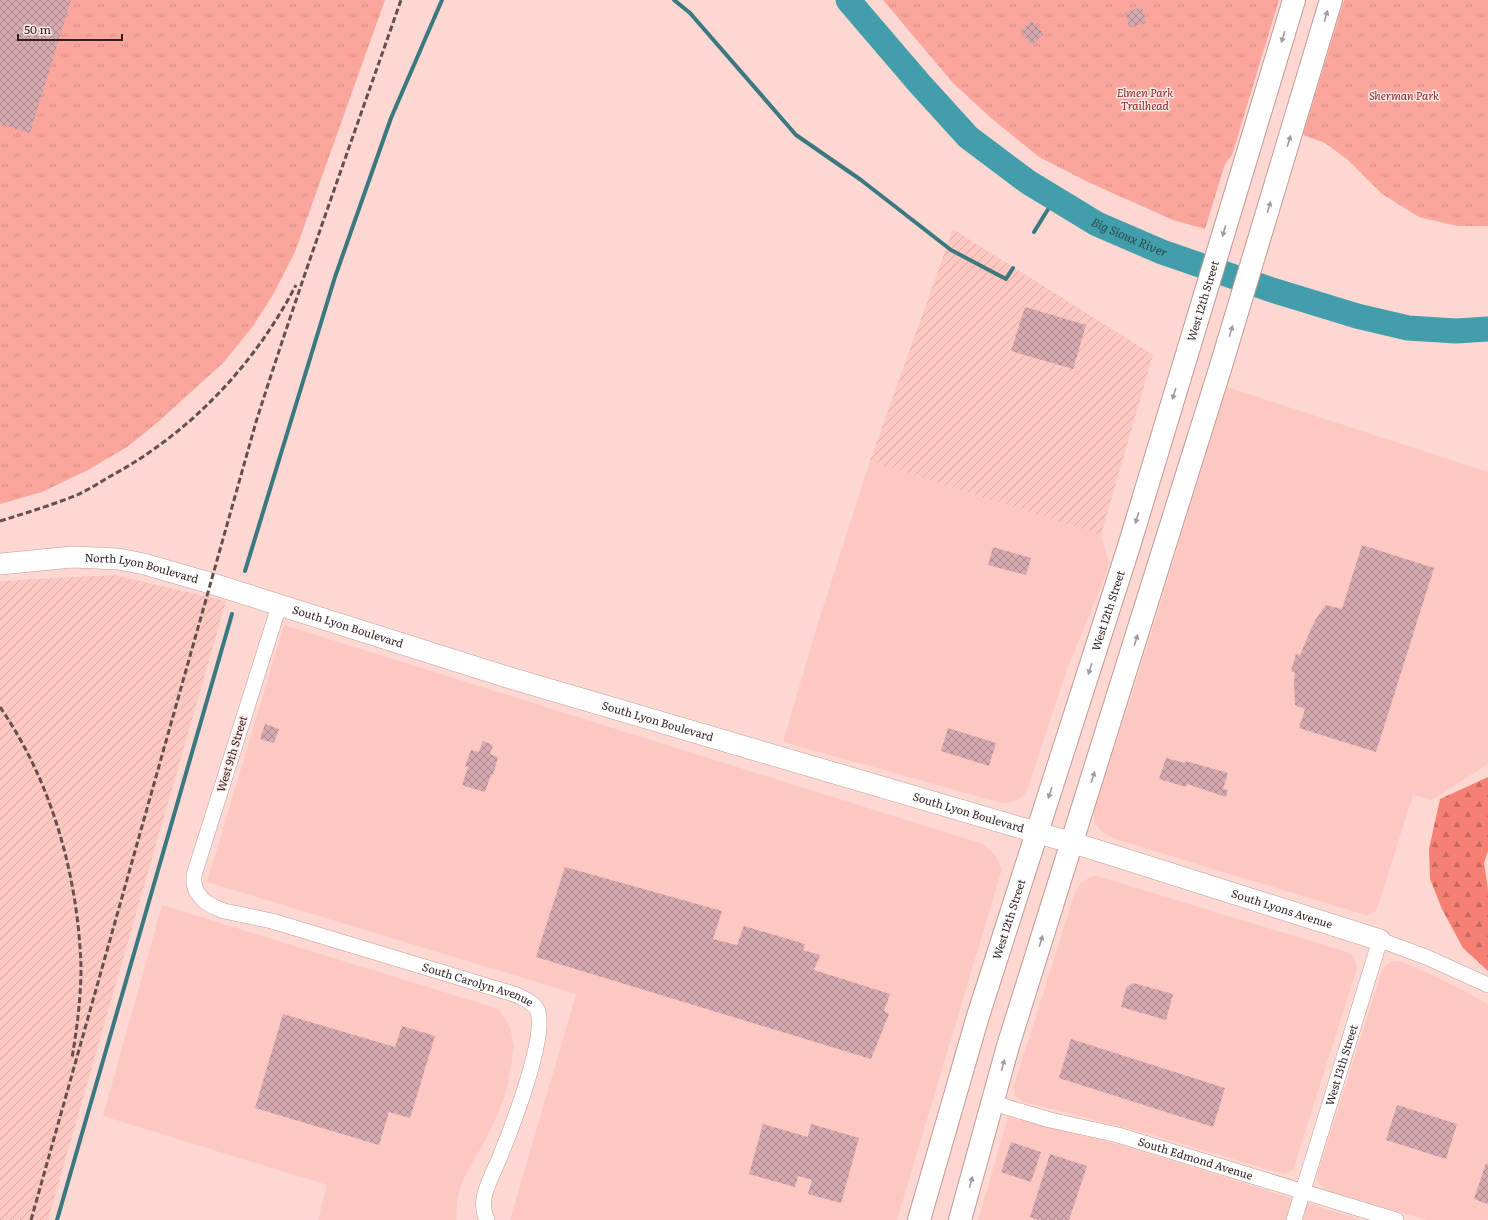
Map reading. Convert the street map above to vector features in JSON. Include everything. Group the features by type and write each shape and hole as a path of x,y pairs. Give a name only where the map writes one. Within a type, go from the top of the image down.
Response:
{"main road":[{"name":"West 12th Street","path":"919,1220 978,1016 1129,546 1294,0"},
{"path":"960,1220 1008,1046 1220,369 1331,0"}],"street":[{"name":"North Lyon Boulevard","path":"0,564 72,558 118,559 175,572 279,606"},
{"name":"South Lyon Boulevard","path":"279,606 507,677 1071,843"},
{"name":"West 9th Street","path":"204,901 196,891 194,875 279,606"},
{"name":"South Lyons Avenue","path":"1071,843 1380,940 1426,957 1488,985"},
{"name":"South Carolyn Avenue","path":"204,901 224,911 272,921 517,995 529,1001 538,1011 539,1028 535,1054 511,1130 484,1198 485,1216 487,1220"},
{"name":"West 13th Street","path":"1294,1220 1380,940"},
{"name":"South Edmond Avenue","path":"993,1103 1050,1120 1118,1135 1396,1220"}],"shaded area":[{"path":"953,229 1153,355 1101,535 870,461"},
{"path":"1227,387 1488,472 1488,764 1432,800 1413,795 1377,909 1369,915 1115,839 1102,832 1095,824 1094,810 1136,682"},
{"path":"870,461 1101,535 1109,563 1105,577 1067,669 1028,788 1024,795 1016,801 1002,803 783,742 817,626"},
{"path":"114,575 226,601 48,1220 0,1220 0,581"},
{"path":"284,625 983,844 996,856 1002,869 897,1220 510,1220 576,994 207,882"},
{"path":"1097,876 1347,952 1355,959 1357,968 1293,1170 1283,1174 1153,1135 1025,1102 1016,1096 1014,1085 1076,890 1080,884 1090,877"},
{"path":"162,905 499,1009 510,1027 514,1046 508,1085 500,1110 464,1178 458,1196 457,1220 318,1220 327,1185 103,1116"},
{"path":"1392,961 1403,962 1445,981 1488,1004 1488,1220 1426,1220 1324,1189 1317,1181 1317,1175 1382,971 1384,967"},
{"path":"1008,1117 1124,1146 1362,1220 978,1220"}],"green space":[{"path":"0,0 385,0 295,252 274,293 253,326 224,362 158,422 127,447 88,470 42,492 0,504"},
{"name":"Elmen Park Trailhead","path":"883,0 1279,0 1232,155 1225,164 1205,229 1173,220 1090,183 1039,157 991,118 953,83"},
{"name":"Sherman Park","path":"1344,0 1488,0 1488,226 1457,226 1419,217 1382,194 1348,160 1325,143 1303,135"},
{"path":"1488,777 1488,851 1484,863 1488,889 1488,971 1463,948 1442,909 1430,879 1429,849 1440,799"}],"building":[{"path":"0,0 71,0 30,133 0,124"},
{"path":"1142,7 1146,23 1129,27 1125,12"},
{"path":"1032,21 1044,34 1032,45 1020,31"},
{"path":"1025,307 1086,325 1073,369 1011,351"},
{"path":"1362,545 1434,568 1376,752 1299,728 1305,709 1295,705 1295,673 1291,671 1296,654 1300,655 1317,617 1326,605 1342,609"},
{"path":"993,547 1031,558 1026,575 988,565"},
{"path":"265,724 279,729 274,743 260,739"},
{"path":"948,728 996,743 989,766 941,751"},
{"path":"483,741 493,745 490,754 498,757 493,775 491,775 485,792 462,785 468,767 465,766 471,750 479,752"},
{"path":"1166,758 1185,763 1186,761 1228,773 1223,789 1228,790 1226,797 1187,784 1186,787 1159,779"},
{"path":"565,867 722,911 713,939 737,945 744,926 805,944 803,950 820,955 814,970 890,994 884,1011 889,1014 871,1059 536,957"},
{"path":"1133,983 1173,994 1166,1020 1121,1007 1126,988"},
{"path":"283,1014 395,1047 402,1026 435,1036 410,1118 389,1112 379,1145 255,1108"},
{"path":"1071,1039 1225,1088 1213,1127 1059,1078"},
{"path":"1397,1105 1457,1124 1446,1159 1386,1140"},
{"path":"763,1124 808,1137 811,1124 859,1138 841,1203 808,1194 812,1180 798,1176 795,1187 749,1174"},
{"path":"1011,1142 1041,1152 1031,1182 1001,1172"},
{"path":"1050,1154 1087,1166 1069,1220 1038,1220 1030,1217"},
{"path":"1486,1163 1488,1164 1488,1204 1474,1199"}],"waterway":[{"path":"245,571 335,277 391,118 442,0"},
{"path":"674,0 690,13 796,135 861,180 951,250 1006,279 1013,268"},
{"name":"Big Sioux River","path":"848,0 919,83 968,137 1028,182 1097,224 1162,252 1272,290 1357,316 1408,328 1456,331 1488,329"},
{"path":"1034,232 1055,198"},
{"path":"57,1220 232,614"}],"railway":[{"path":"31,1220 256,422 309,263 401,0"},
{"path":"0,521 49,506 81,493 138,460 166,440 192,419 217,395 239,370 279,315 296,285"},
{"path":"0,707 34,766 48,798 68,865 79,933 81,967 76,1035 72,1058"}]}
